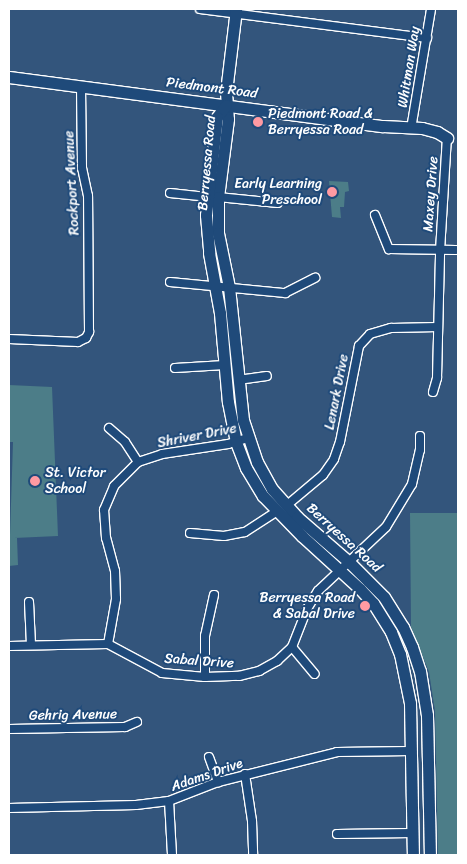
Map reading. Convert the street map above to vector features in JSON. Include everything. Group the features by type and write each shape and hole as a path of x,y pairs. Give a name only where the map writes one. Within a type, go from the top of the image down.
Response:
{"main road":[{"name":"Berryessa Road","path":"236,11 226,105 228,119 207,234 216,286 228,402 236,442 246,468 263,496 276,512 373,603 391,632 406,675 411,714 413,855"},
{"name":"Piedmont Road","path":"9,77 411,129 422,136 436,139 453,139"},
{"name":"Berryessa Road","path":"213,197 229,287 238,380 248,438 264,476 286,506 349,562 384,597 403,627 412,647 424,693 428,749 430,855"},
{"path":"411,714 416,723 419,741 428,749"},
{"path":"411,751 418,758 422,767 422,798 429,820"}],"street":[{"path":"200,9 236,11 427,38"},
{"name":"Whitman Way","path":"411,129 431,9"},
{"name":"Rockport Avenue","path":"9,339 78,342 86,338 89,332 88,196 82,168 81,87"},
{"name":"Maxey Drive","path":"433,392 437,378 440,251 453,139"},
{"path":"170,193 278,203"},
{"path":"375,215 389,249 440,251"},
{"name":"Maxey Drive","path":"440,251 456,250"},
{"path":"170,282 285,293 315,278"},
{"name":"Lenark Drive","path":"286,506 324,475 334,459 340,442 359,346 370,334 391,328 438,327"},
{"path":"175,368 225,365"},
{"path":"238,380 267,376"},
{"path":"108,428 125,442 138,462"},
{"name":"Sabal Drive","path":"9,646 108,644 162,673 205,677 239,676 260,671 277,662 292,647 307,609 318,591 386,527 412,484 420,450 420,436"},
{"name":"Shriver Drive","path":"108,644 116,599 115,571 106,538 104,510 114,486 138,462 162,454 236,442 248,438"},
{"path":"190,533 224,536 245,532 276,512"},
{"path":"205,677 206,636 214,595"},
{"path":"29,602 30,645"},
{"path":"292,647 315,674"},
{"name":"Gehrig Avenue","path":"9,729 125,727 136,722"},
{"name":"Adams Drive","path":"9,808 136,805 169,801 218,782 245,774 336,752 411,751"},
{"path":"209,757 218,782"},
{"path":"245,774 250,807 253,855"},
{"path":"169,801 172,855"},
{"path":"337,834 412,833"}],"green space":[{"path":"329,181 348,182 349,191 345,192 344,207 340,207 341,218 332,217"},
{"name":"St. Victor School","path":"9,385 52,387 58,536 14,538 17,538 18,565 9,566 13,442 9,442"},
{"path":"410,513 458,513 458,855 438,855 435,711 429,672 411,627"}],"place":[{"name":"Piedmont Road & Berryessa Road","path":"258,122"},
{"name":"Early Learning Preschool","path":"332,192"},
{"name":"St. Victor School","path":"35,481"},
{"name":"Berryessa Road & Sabal Drive","path":"365,606"}]}
